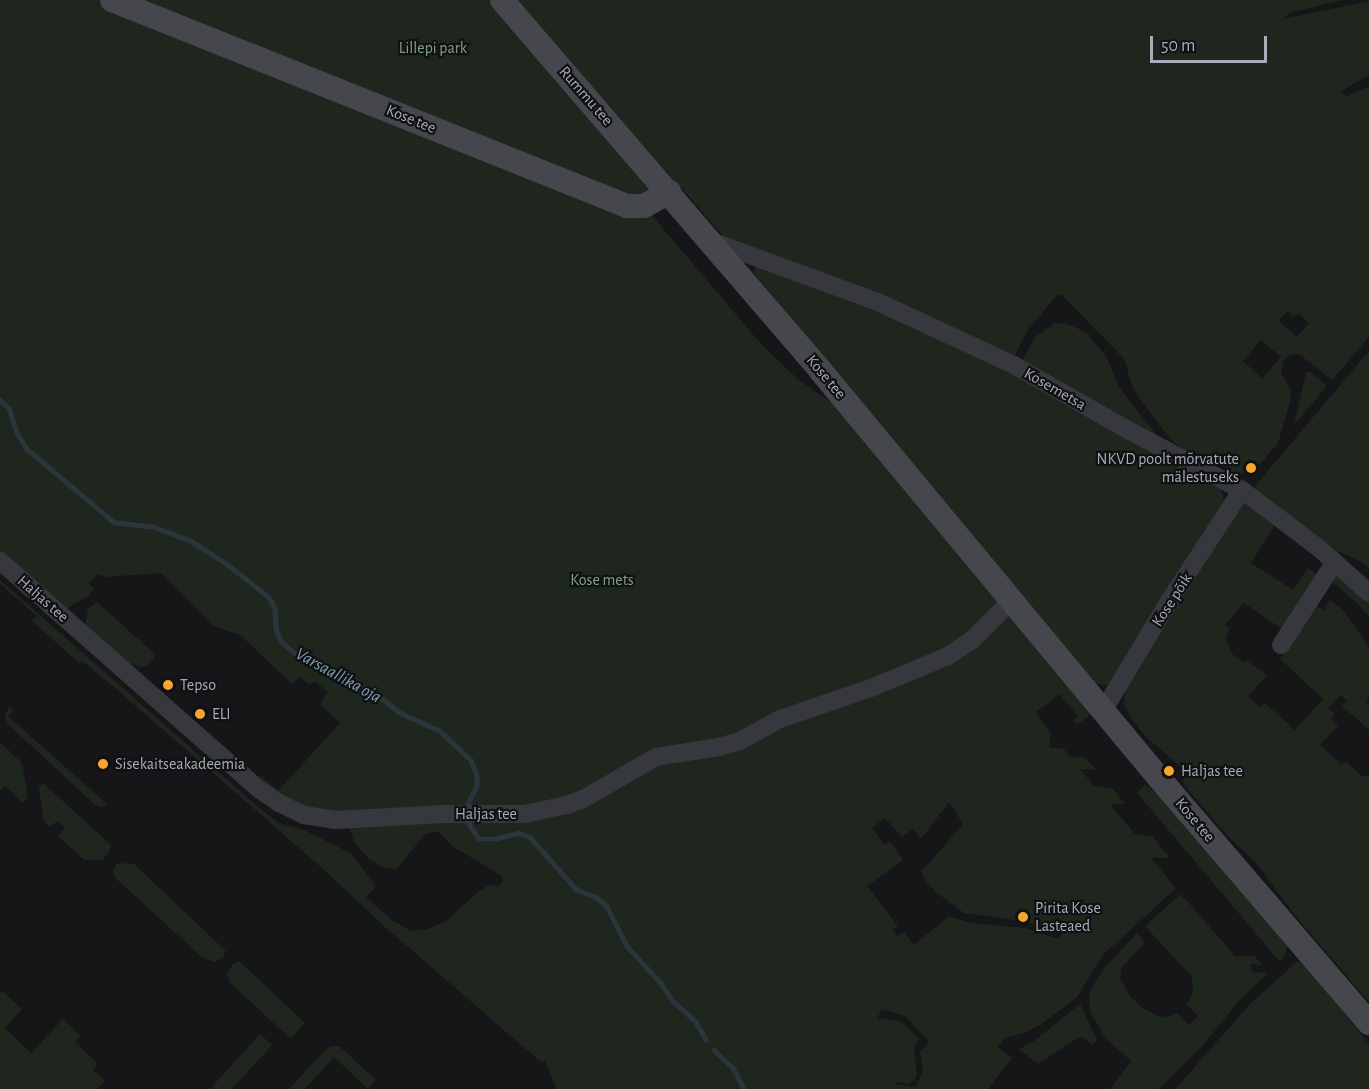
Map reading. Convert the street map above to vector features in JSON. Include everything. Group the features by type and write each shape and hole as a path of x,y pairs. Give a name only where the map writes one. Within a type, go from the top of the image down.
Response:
{"main road":[{"name":"Kose tee","path":"112,0 627,206 644,206 669,192 1103,711 1369,1022"},
{"name":"Rummu tee","path":"502,0 669,192"}],"street":[{"name":"Kosemetsa","path":"709,240 878,302 1014,365 1128,430 1242,490 1335,562 1369,593"},
{"name":"Kose põik","path":"1103,711 1168,603 1242,490"},
{"name":"Haljas tee","path":"0,561 259,789 279,803 304,815 336,820 444,814 524,814 567,805 583,799 656,757 740,741 780,719 870,688 948,656 972,640 1011,601"},
{"path":"1281,645 1335,562"}],"green space":[{"path":"0,0 1342,0 1290,13 1283,19 1369,1 1369,75 1340,92 1347,96 1369,86 1369,337 1332,380 1299,354 1291,354 1284,360 1281,373 1290,388 1291,398 1278,443 1260,464 1250,472 1234,475 1223,464 1207,465 1189,456 1168,436 1140,399 1131,384 1125,360 1062,295 1057,295 1028,330 1009,367 1221,488 1224,502 1112,684 1095,684 757,277 754,272 757,265 725,238 678,184 644,206 761,344 799,380 838,407 1090,713 1087,718 1077,724 1074,720 1078,716 1059,694 1036,712 1051,733 1049,747 1064,749 1069,756 1086,758 1096,770 1080,769 1094,786 1113,789 1125,804 1110,804 1135,834 1152,836 1170,858 1151,858 1176,888 1103,955 1077,997 1043,1023 1025,1033 1006,1037 998,1047 1012,1058 988,1089 556,1089 545,1061 542,1063 385,927 322,868 114,687 82,661 79,663 32,621 37,616 0,584 0,580 258,807 279,823 304,830 350,853 375,884 374,889 366,896 393,921 412,931 427,929 445,922 479,891 491,884 499,886 503,881 502,876 452,846 438,831 425,834 397,869 382,867 369,859 354,842 346,815 303,807 285,798 260,778 260,775 278,791 340,723 320,704 328,692 314,681 310,685 300,677 292,684 240,635 214,626 161,573 104,577 98,574 89,583 94,589 87,597 62,611 0,555","holes":["1287,311 1294,317 1298,313 1309,323 1297,337 1279,321","1261,340 1281,357 1262,378 1243,361","949,802 963,824 921,872 926,881 937,893 964,913 1026,922 1063,932 1058,939 1025,928 971,923 949,916 914,945 904,932 897,936 893,930 898,926 867,886 903,860 890,841 884,845 872,828 885,818 902,837 913,829 921,839","881,1009 905,1016 929,1042 920,1052 923,1070 916,1087 895,1084 897,1082 908,1084 915,1079 917,1073 914,1049 919,1039 902,1022 878,1018"]},
{"path":"1055,323 1067,324 1086,332 1106,356 1119,387 1158,437 1020,365 1035,337"},
{"path":"1369,351 1369,568 1360,561 1335,550 1257,491 1255,486"},
{"path":"1306,372 1310,372 1327,386 1294,425"},
{"path":"1245,502 1273,524 1273,528 1251,563 1293,590 1308,568 1317,575 1282,629 1244,603 1225,625 1229,628 1226,640 1233,655 1245,663 1247,661 1267,675 1248,696 1260,707 1265,703 1295,730 1323,699 1280,659 1296,638 1333,572 1369,598 1369,617 1357,603 1331,581 1315,605 1324,610 1330,600 1343,610 1369,647 1369,697 1366,701 1369,707 1369,730 1342,706 1347,701 1341,695 1328,709 1335,714 1331,719 1338,726 1320,745 1342,765 1346,761 1363,777 1369,775 1369,1002 1294,914 1256,863 1227,835 1184,785 1181,767 1146,737 1130,717 1124,703 1125,688 1236,508"},
{"path":"97,602 156,655 147,665 141,667 126,663 85,627 88,609"},
{"path":"9,706 14,710 8,716 108,805 100,807 94,804 8,724 5,717"},
{"path":"0,742 22,763 28,797 23,803 5,786 0,791"},
{"path":"43,783 111,845 110,851 102,860 84,860 58,836 65,828 57,821 50,827 44,821 39,788"},
{"path":"1145,784 1164,800 1288,943 1285,956 1280,962 1137,793"},
{"path":"117,863 134,864 226,951 223,957 216,962 203,958 114,877 113,870"},
{"path":"1181,894 1235,956 1254,956 1262,965 1251,964 1251,971 1267,974 1238,1002 1204,1044 1159,1089 1110,1089 1131,1061 1105,1038 1090,1012 1090,992 1102,971 1137,933 1145,943 1122,967 1120,978 1130,996 1141,1007 1158,1016 1167,1017 1177,1013 1189,1025 1198,1016 1187,1005 1193,993 1192,977 1145,926"},
{"path":"239,961 305,1023 291,1039 229,982 227,973 232,965"},
{"path":"1298,961 1309,969 1369,1044 1369,1089 1175,1089 1251,1003"},
{"path":"2,991 22,1009 5,1028 31,1053 63,1019 81,1036 75,1042 98,1064 93,1070 105,1081 97,1089 0,1089 0,993"},
{"path":"1080,1004 1097,1040 1092,1045 1081,1036 1038,1064 1019,1049 1034,1041"},
{"path":"260,1034 272,1045 232,1089 210,1089"},
{"path":"332,1046 340,1047 376,1080 368,1089 334,1057 305,1089 289,1089 326,1049"}],"waterway":[{"name":"Varsaallika oja","path":"0,400 9,408 17,432 27,449 114,522 155,527 191,541 227,564 269,597 275,608 276,629 281,641 292,651 317,667 373,691 399,712 440,731 471,760 477,776 477,786 467,806"},
{"name":"Varsaallika oja","path":"468,822 479,839 494,839 518,833 530,837 576,889 596,897 606,905 627,946 660,982 673,1001 696,1022 706,1039"},
{"name":"Varsaallika oja","path":"714,1050 733,1068 744,1089"}],"place":[{"name":"NKVD poolt mõrvatute mälestuseks","path":"1251,468"},
{"name":"Tepso","path":"168,685"},
{"name":"ELI","path":"200,714"},
{"name":"Sisekaitseakadeemia","path":"103,764"},
{"name":"Haljas tee","path":"1169,771"},
{"name":"Pirita Kose Lasteaed","path":"1023,917"}],"park label":[{"name":"Lillepi park","path":"433,48"},
{"name":"Kose mets","path":"602,580"}]}
